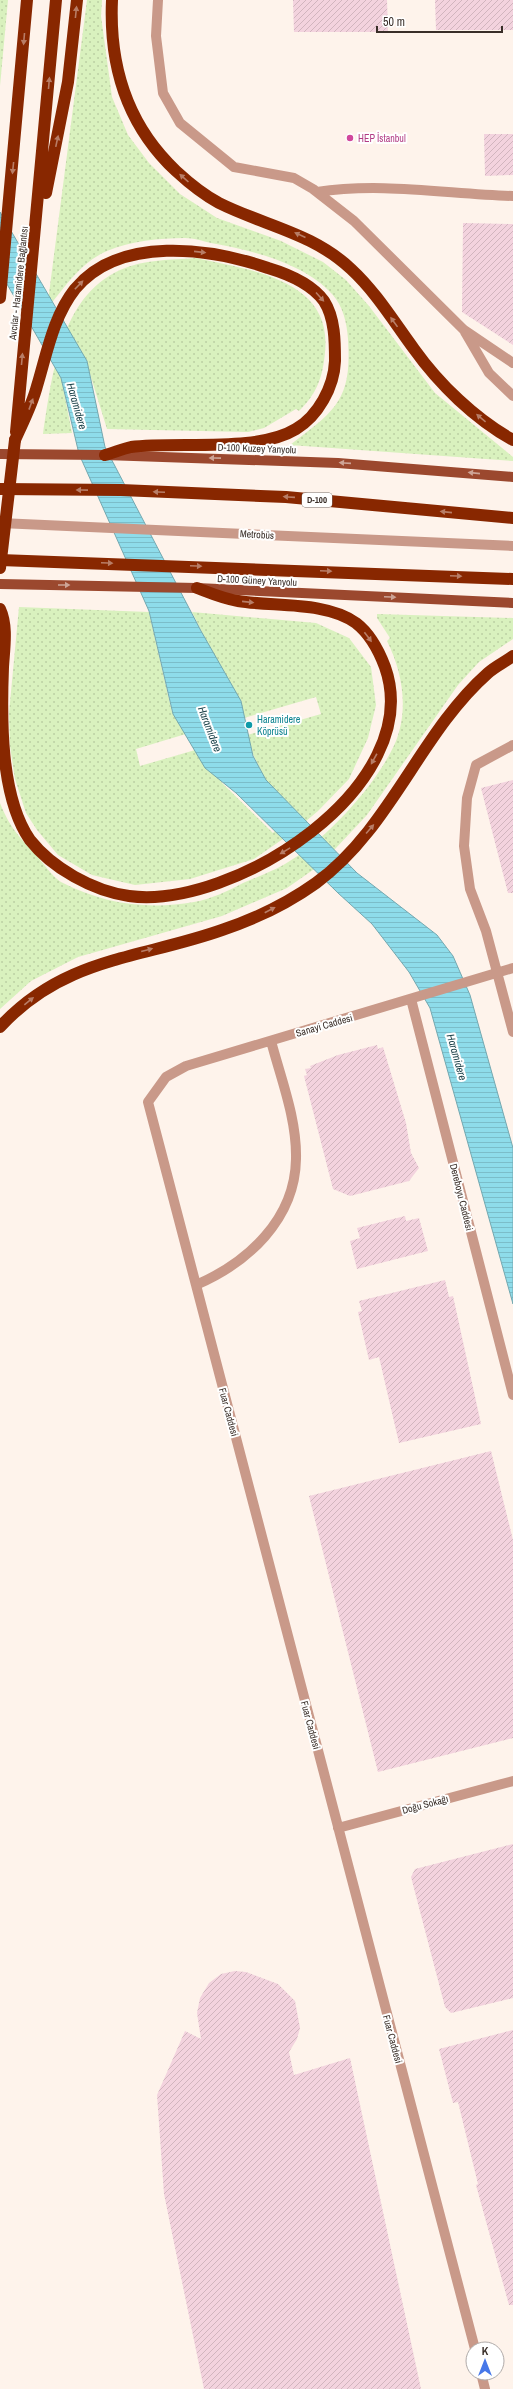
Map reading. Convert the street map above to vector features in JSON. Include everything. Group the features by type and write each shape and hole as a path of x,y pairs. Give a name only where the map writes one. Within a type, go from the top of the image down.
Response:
{"highway":[{"name":"Avcılar - Haramidere Bağlantısı","path":"0,298 27,0"},
{"name":"Avcılar - Haramidere Bağlantısı","path":"0,568 15,440 56,0"},
{"path":"34,247 63,112 77,0"},
{"path":"112,0 112,35 120,81 130,110 142,132 162,157 188,182 218,203 280,226 327,249 352,270 372,292 415,350 459,399 498,432 513,440"},
{"path":"15,440 37,387 44,355 63,309 74,290 88,276 107,264 147,252 163,250 224,255 252,262 292,277 311,287 324,301 331,316 334,333 335,370 322,402 310,417 295,429 266,440 129,448 105,455"},
{"name":"D-100","path":"0,489 121,490 286,497 513,518"},
{"path":"0,560 513,579"},
{"path":"0,609 3,616 4,639 1,717 4,768 8,788 21,826 34,844 57,864 102,889 129,896 177,894 204,889 252,870 293,846 336,810 357,788 379,749 388,720 390,698 388,677 381,658 369,636 355,622 317,609 236,601 197,588"},
{"path":"0,1027 38,993 64,979 128,956 221,931 254,918 316,883 335,867 383,814 462,699 489,672 513,656"}],"main road":[{"name":"D-100 Kuzey Yanyolu","path":"0,454 105,455 338,463 513,477"},
{"name":"D-100 Güney Yanyolu","path":"0,584 197,588 513,603"}],"street":[{"path":"158,0 156,36 163,94 180,123 234,167 294,178 317,192 354,220 464,330 513,363"},
{"path":"317,192 342,188 513,196"},
{"path":"464,330 489,373 513,396"},
{"name":"Metrobüs","path":"0,522 513,546"},
{"path":"513,745 476,765 467,798 464,846 470,889 486,930 513,1032"},
{"name":"Sanayi Caddesi","path":"148,1102 166,1077 186,1066 411,1000 513,968"},
{"name":"Dereboyu Caddesi","path":"411,1000 513,1395"},
{"path":"196,1285 230,1268 264,1239 281,1212 292,1187 296,1159 291,1115 271,1041"},
{"name":"Fuar Caddesi","path":"148,1102 473,2341"},
{"name":"Doğu Sokağı","path":"338,1828 513,1781"}],"green space":[{"path":"0,0 8,0 0,86"},
{"path":"87,0 102,0 101,16 112,97 128,135 149,163 180,194 217,218 281,241 323,262 346,280 369,306 435,393 513,457 513,461 290,445 330,412 338,402 344,390 349,360 347,327 344,315 336,299 320,283 292,266 259,254 188,238 155,239 135,242 107,251 89,262 74,276 47,309"},
{"path":"196,258 239,267 283,282 301,293 316,308 324,327 325,352 321,377 315,391 305,405 299,411 296,409 264,428 248,432 107,429 86,361 61,377 72,433 43,434 50,388 62,340 72,318 84,299 100,282 129,266 148,262"},
{"path":"19,607 149,612 172,712 189,733 136,749 140,766 209,746 222,783 273,833 292,812 266,781 244,736 321,714 316,697 244,718 192,612 316,623 349,638 371,667 376,705 368,738 349,779 318,811 293,832 254,859 190,879 135,885 92,875 58,855 37,830 26,813 15,779 10,746 9,713"},
{"path":"377,614 513,618 513,639 479,662 458,685 367,815 320,865 287,888 222,916 78,957 31,981 0,1009 0,803 7,818 24,843 61,882 93,896 109,900 143,905 194,902 207,899 274,870 301,854 317,841 349,810 377,775 388,758 396,741 402,716 402,690 397,665 387,641 390,638 377,618"}],"water":[{"name":"Haramidere","path":"0,212 87,361 105,447 201,631 241,701 253,756 266,780 357,873 437,935 453,956 470,995 513,1148 513,1304 430,1008 409,972 372,924 338,893 236,793 205,768 173,714 149,611 79,454 61,378 0,272"}],"building":[{"path":"293,0 387,0 388,32 294,32"},
{"path":"435,0 513,0 513,30 436,30"},
{"path":"484,134 513,134 513,175 485,176"},
{"path":"463,223 513,224 513,345 462,312"},
{"path":"513,780 513,893 508,893 481,788"},
{"path":"377,1045 378,1049 383,1047 406,1123 411,1153 419,1168 409,1181 350,1196 333,1189 304,1076 307,1075 305,1069 311,1068 310,1066 338,1055"},
{"path":"405,1216 406,1221 419,1218 428,1251 357,1269 350,1241 360,1238 357,1228"},
{"path":"445,1280 449,1297 453,1296 481,1424 399,1443 379,1357 369,1360 358,1312 362,1311 359,1301"},
{"path":"491,1451 513,1540 513,1738 378,1772 309,1496"},
{"path":"513,1844 513,1998 451,2013 445,2007 411,1877 415,1869"},
{"path":"235,1971 246,1972 278,1984 295,2001 300,2028 297,2039 289,2052 294,2075 350,2058 421,2389 204,2389 164,2194 157,2095 185,2031 201,2039 197,2013 200,1998 209,1983 221,1974"},
{"path":"513,2030 513,2305 509,2305 476,2185 478,2184 458,2102 453,2103 439,2049"}],"place":[{"name":"HEP İstanbul","path":"350,138"},
{"name":"Haramidere Köprüsü","path":"249,725"}]}
